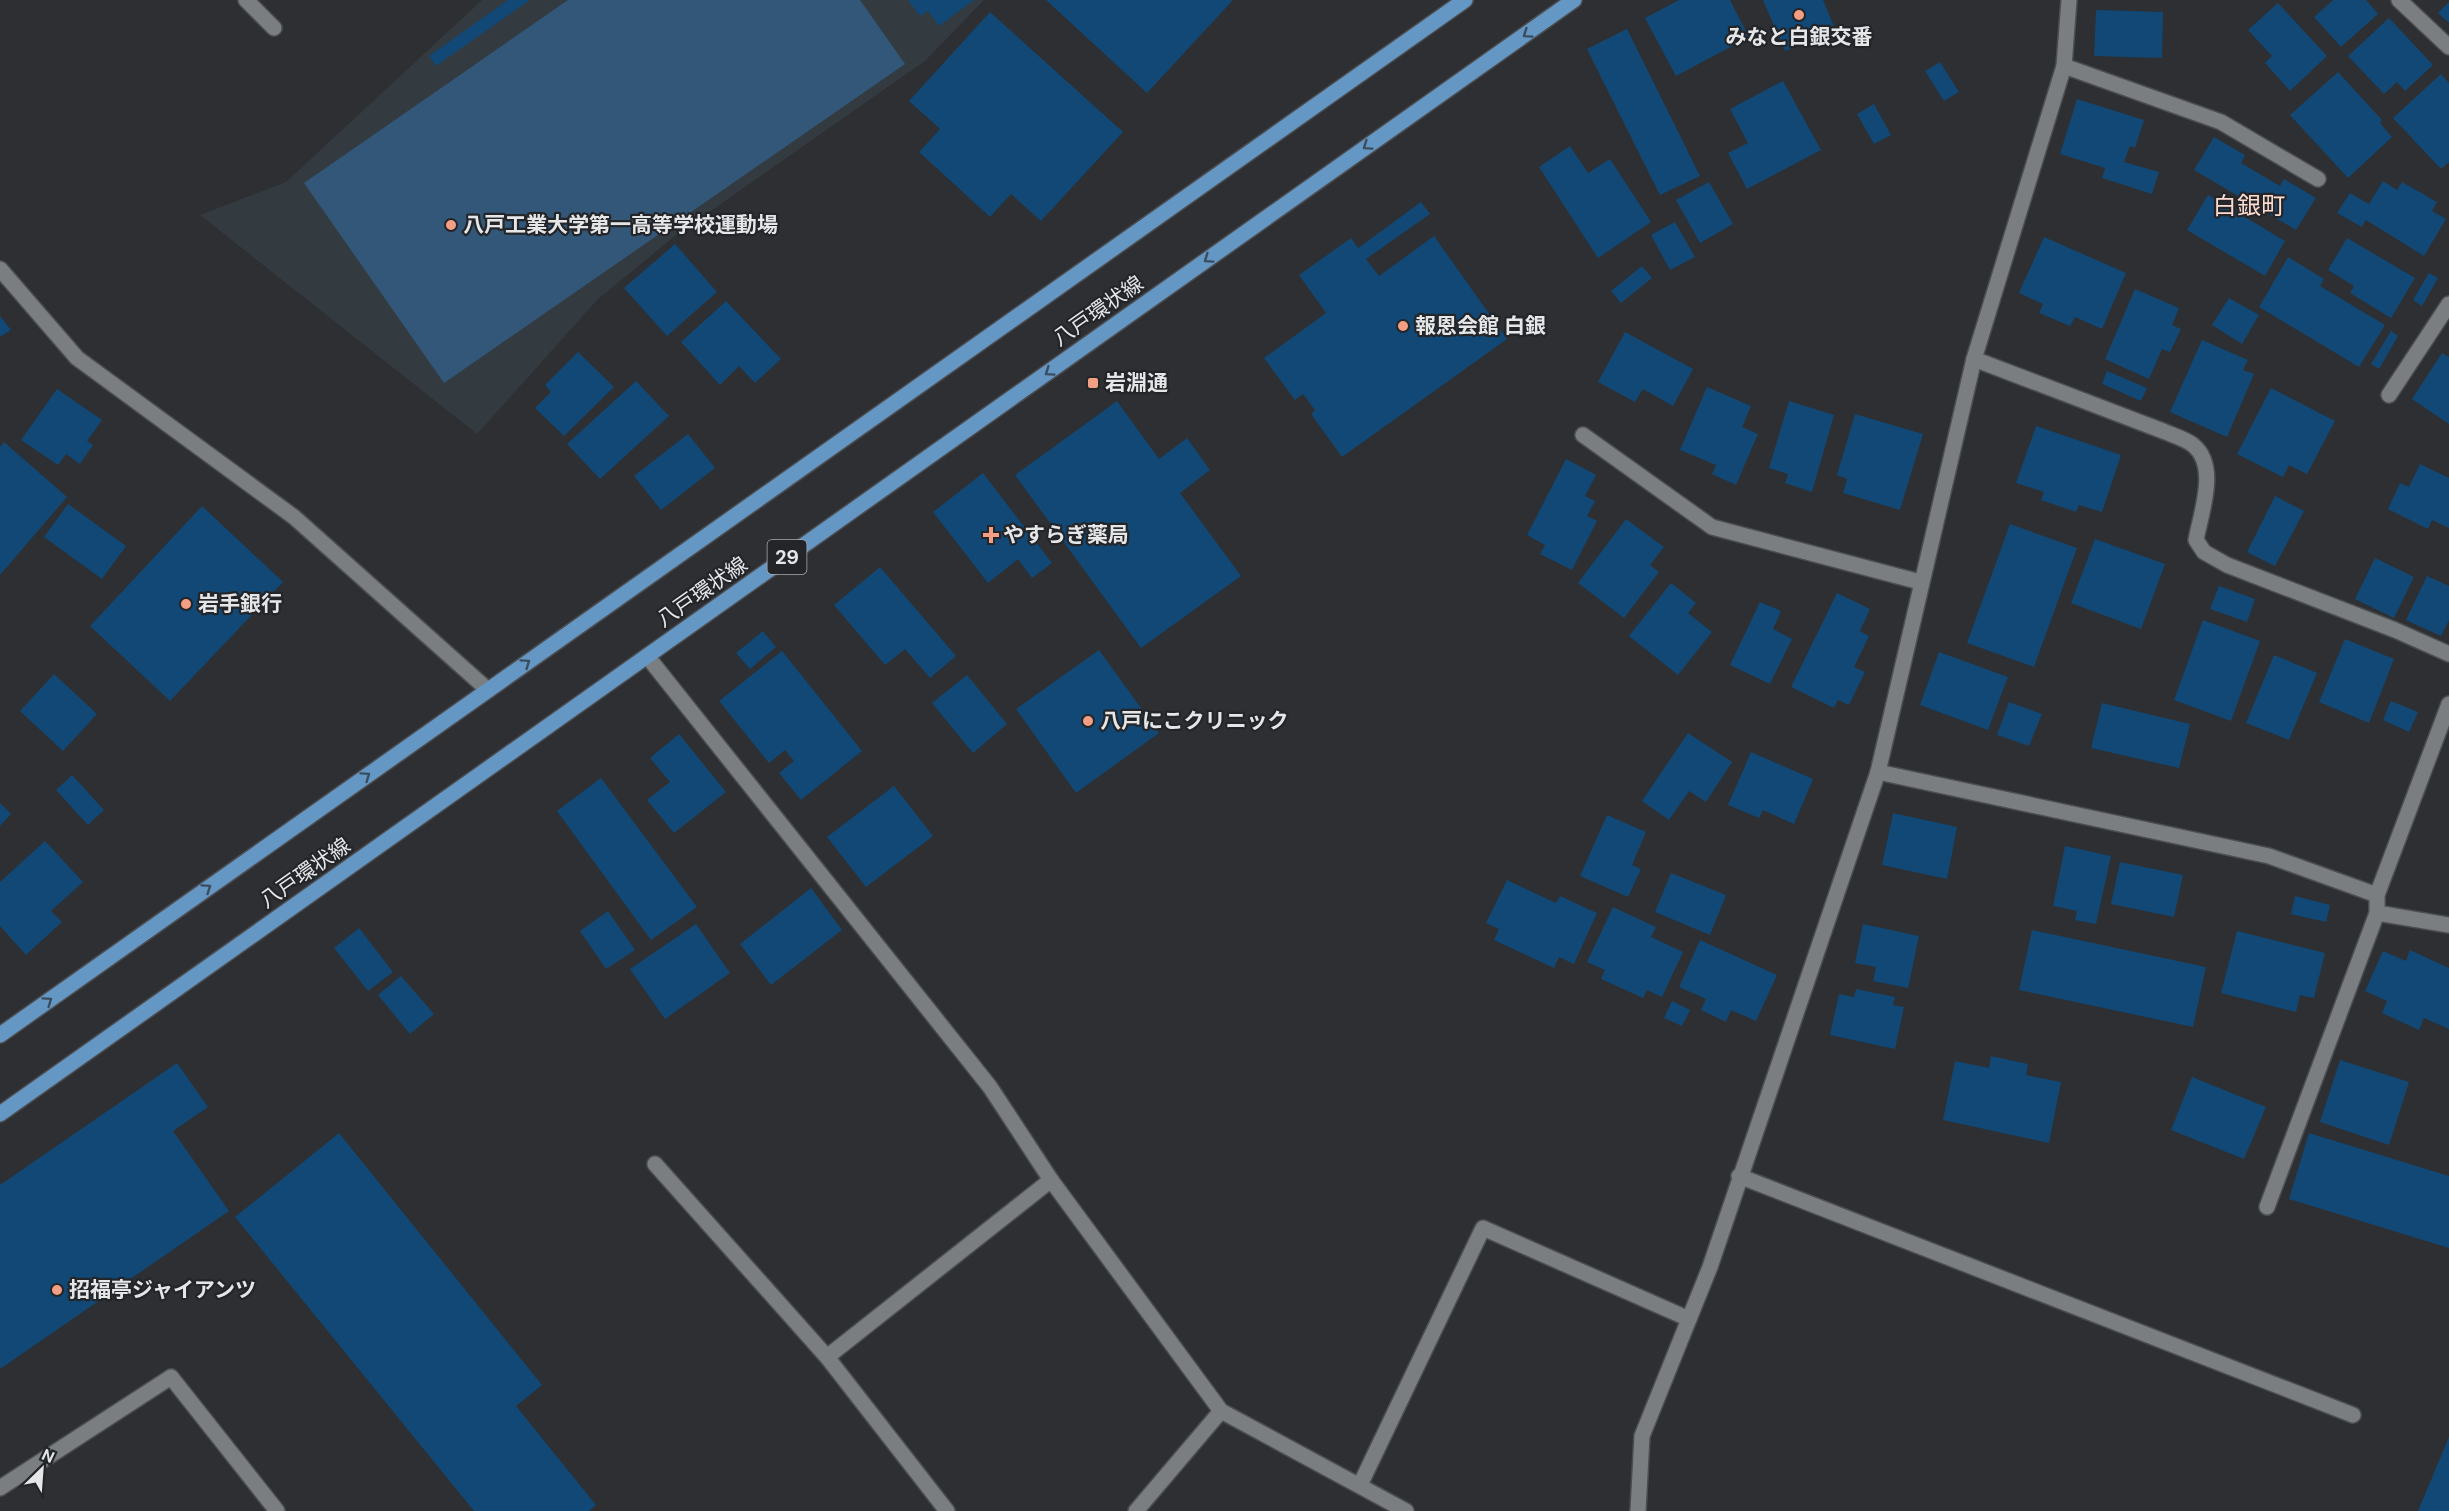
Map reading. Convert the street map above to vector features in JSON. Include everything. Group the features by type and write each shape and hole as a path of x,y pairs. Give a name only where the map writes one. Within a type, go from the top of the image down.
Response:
{"main road":[{"name":"八戸環状線","path":"0,1035 1465,0"},
{"name":"八戸環状線","path":"0,1114 1574,0"}],"street":[{"path":"246,0 274,28"},
{"path":"1638,1511 1642,1436 1710,1267 1878,772 1920,582 1974,359 2064,66 2069,0"},
{"path":"2400,0 2449,47"},
{"path":"2064,66 2221,122 2318,178"},
{"path":"0,270 77,358 294,518 488,690"},
{"path":"2389,394 2449,304"},
{"path":"1974,359 2194,445 2206,464 2206,488 2196,540 2204,552 2227,565 2396,630 2449,654"},
{"path":"1583,435 1712,527 1920,582"},
{"path":"647,656 990,1087 1051,1180 1221,1412 1406,1511"},
{"path":"2267,1207 2377,913 2378,895 2449,704"},
{"path":"1878,772 2269,856 2378,895"},
{"path":"2377,913 2449,925"},
{"path":"655,1164 827,1357 946,1511"},
{"path":"1739,1176 2353,1415"},
{"path":"827,1357 1051,1180"},
{"path":"1360,1485 1483,1228 1689,1319"},
{"path":"0,1488 171,1377 277,1511"},
{"path":"1136,1511 1221,1412"}],"shaded area":[{"name":"八戸工業大学第一高等学校運動場","path":"482,0 984,0 925,61 675,236 598,299 477,434 200,215 286,182"},
{"name":"八戸工業大学第一高等学校運動場","path":"568,0 860,0 905,64 444,383 304,183"}],"building":[{"path":"508,0 530,0 436,66 429,56"},
{"path":"908,0 974,0 939,26 928,11 920,16"},
{"path":"1046,0 1233,0 1147,93"},
{"path":"1679,0 1730,0 1749,37 1676,76 1645,18"},
{"name":"みなと白銀交番","path":"1763,0 1823,0 1835,29 1785,51"},
{"path":"2333,0 2366,0 2378,14 2341,47 2314,17"},
{"path":"2449,2 2449,23 2438,13"},
{"path":"2278,3 2327,56 2290,91 2265,63 2272,56 2248,30"},
{"path":"2096,10 2163,12 2162,58 2094,56"},
{"path":"990,12 1123,132 1041,221 1011,194 990,217 919,152 940,129 909,101"},
{"path":"2389,18 2433,65 2405,91 2397,82 2384,94 2348,56"},
{"path":"1627,29 1700,176 1660,195 1587,49"},
{"path":"1940,62 1959,92 1944,101 1925,71"},
{"path":"2338,72 2382,120 2380,123 2392,137 2348,178 2290,115"},
{"path":"2441,74 2449,83 2449,162 2441,169 2393,118"},
{"path":"1783,81 1821,150 1747,189 1728,153 1748,143 1730,109"},
{"path":"2077,99 2144,120 2135,148 2130,146 2124,162 2159,172 2152,194 2102,178 2105,168 2060,154"},
{"path":"1874,104 1891,135 1874,144 1857,114"},
{"path":"2214,137 2245,155 2241,163 2280,186 2284,179 2316,198 2296,230 2194,170"},
{"path":"1570,146 1588,173 1610,159 1651,222 1598,258 1539,167"},
{"path":"2383,181 2397,190 2402,182 2437,202 2432,211 2446,219 2424,256 2366,220 2362,227 2337,213 2350,193 2369,204"},
{"path":"1709,182 1733,224 1700,243 1676,200"},
{"path":"2208,195 2285,241 2265,276 2187,230"},
{"name":"報恩会館 白銀","path":"1421,202 1430,214 1366,259 1379,276 1434,236 1507,339 1342,457 1311,414 1315,410 1303,394 1295,400 1264,358 1326,313 1299,275 1351,238 1358,248"},
{"path":"1675,222 1695,257 1670,270 1651,235"},
{"path":"2044,237 2126,273 2102,329 2075,317 2070,326 2039,313 2043,304 2019,293"},
{"path":"2347,238 2415,278 2391,318 2350,293 2354,286 2328,270"},
{"path":"675,244 717,292 667,336 624,288"},
{"path":"2288,257 2324,279 2320,286 2385,325 2359,367 2259,307"},
{"path":"1642,266 1652,278 1621,303 1611,291"},
{"path":"2429,273 2438,278 2422,306 2413,300"},
{"path":"2135,289 2179,308 2172,325 2181,329 2170,352 2162,349 2149,379 2105,359"},
{"path":"2229,298 2259,315 2242,344 2212,325"},
{"path":"726,301 781,359 755,383 739,366 720,385 681,342"},
{"path":"0,316 11,330 0,337"},
{"path":"2391,331 2398,336 2379,369 2371,364"},
{"path":"1625,332 1693,369 1673,406 1643,389 1635,402 1598,382"},
{"path":"2202,340 2248,360 2243,370 2254,374 2227,437 2170,412"},
{"path":"578,352 614,387 564,436 535,408 551,392 545,385"},
{"path":"2442,353 2449,357 2449,424 2412,399"},
{"path":"2107,371 2147,388 2141,401 2102,384"},
{"path":"636,381 669,416 600,479 567,444"},
{"path":"1707,387 1751,406 1742,427 1758,434 1736,485 1712,474 1716,465 1680,450"},
{"path":"2271,388 2335,421 2307,474 2289,465 2283,477 2237,454"},
{"path":"57,389 102,420 87,441 93,445 80,464 66,454 58,465 21,440"},
{"path":"1117,401 1159,459 1187,438 1210,470 1180,493 1241,576 1141,648 1015,475"},
{"path":"1789,401 1834,415 1812,492 1785,483 1788,474 1769,468"},
{"path":"1855,414 1923,434 1900,510 1843,493 1847,479 1837,475"},
{"path":"2036,426 2121,455 2102,512 2079,505 2076,512 2041,500 2044,492 2016,483"},
{"path":"688,434 715,468 661,510 634,476"},
{"path":"4,442 67,497 0,575 0,447"},
{"path":"1566,459 1596,475 1585,496 1595,501 1587,516 1597,521 1572,570 1540,554 1545,545 1527,535"},
{"path":"2420,464 2449,478 2449,528 2432,520 2428,529 2388,509 2400,483 2409,487"},
{"name":"やすらぎ薬局","path":"983,473 1052,563 1032,578 1018,559 988,583 933,512"},
{"path":"2275,496 2304,511 2275,566 2247,552"},
{"path":"68,504 126,546 102,579 44,537"},
{"name":"岩手銀行","path":"202,506 283,582 170,701 90,626"},
{"path":"1626,519 1664,547 1650,565 1659,572 1624,618 1578,583"},
{"path":"2010,524 2077,548 2034,667 1967,643"},
{"path":"2095,539 2165,564 2141,629 2071,603"},
{"path":"2375,558 2414,577 2394,618 2355,599"},
{"path":"880,567 956,656 930,678 905,649 885,665 834,605"},
{"path":"2427,576 2449,586 2449,620 2441,636 2406,620"},
{"path":"1671,583 1696,603 1688,613 1712,632 1678,675 1629,636"},
{"path":"2219,586 2255,599 2247,622 2210,609"},
{"path":"1837,593 1870,609 1860,631 1869,636 1854,667 1865,672 1849,705 1838,700 1834,708 1791,687"},
{"path":"1760,602 1781,611 1773,629 1792,639 1770,684 1730,665"},
{"path":"2203,620 2260,641 2231,721 2174,700"},
{"path":"763,631 776,647 750,669 736,653"},
{"path":"2345,639 2394,659 2369,723 2319,702"},
{"name":"八戸にこクリニック","path":"1099,650 1159,733 1076,793 1016,709"},
{"path":"782,651 862,751 801,800 779,773 794,761 785,750 769,763 719,701"},
{"path":"1939,652 2008,677 1988,730 1920,705"},
{"path":"2274,655 2317,673 2289,740 2246,723"},
{"path":"54,674 97,714 63,751 20,711"},
{"path":"967,675 1007,724 973,753 932,703"},
{"path":"2391,701 2418,712 2409,732 2383,720"},
{"path":"2009,702 2042,714 2029,746 1997,735"},
{"path":"2102,703 2190,724 2179,768 2091,748"},
{"path":"1688,733 1732,762 1706,802 1689,791 1669,820 1642,801"},
{"path":"679,734 726,792 674,833 647,800 670,782 650,758"},
{"path":"1751,752 1813,779 1794,824 1763,810 1759,818 1728,805"},
{"path":"72,775 104,810 88,825 56,790"},
{"path":"601,778 697,907 651,940 557,811"},
{"path":"894,786 933,836 866,887 827,837"},
{"path":"0,803 11,814 0,826"},
{"path":"1893,813 1957,827 1947,879 1882,865"},
{"path":"1607,815 1646,832 1632,865 1641,869 1628,897 1580,876"},
{"path":"45,841 83,882 51,911 62,922 26,955 0,926 0,882"},
{"path":"2065,846 2111,856 2096,924 2075,920 2077,911 2053,906"},
{"path":"2120,862 2183,875 2174,917 2111,904"},
{"path":"1671,873 1726,895 1710,935 1655,912"},
{"path":"1507,880 1556,903 1560,896 1597,913 1574,964 1559,957 1554,968 1494,940 1499,929 1486,923"},
{"path":"811,888 842,930 771,985 740,944"},
{"path":"2295,896 2330,905 2326,922 2291,914"},
{"path":"1613,907 1656,927 1651,937 1683,952 1662,997 1647,990 1643,998 1601,979 1605,970 1587,962"},
{"path":"608,911 635,950 606,969 580,931"},
{"path":"696,924 730,973 665,1019 630,969"},
{"path":"1863,924 1919,936 1908,988 1873,981 1876,967 1855,963"},
{"path":"359,928 393,972 368,991 334,948"},
{"path":"2032,930 2206,967 2193,1027 2019,990"},
{"path":"2237,931 2325,953 2314,998 2300,995 2296,1012 2221,993"},
{"path":"1700,940 1777,975 1756,1021 1731,1010 1726,1022 1701,1010 1706,999 1679,987"},
{"path":"2410,950 2449,968 2449,1029 2424,1018 2419,1030 2382,1013 2387,1001 2365,991 2383,951 2406,961"},
{"path":"401,976 434,1014 410,1034 378,995"},
{"path":"1856,989 1895,997 1893,1005 1904,1007 1895,1049 1830,1035 1839,994 1854,997"},
{"path":"1672,1001 1690,1010 1682,1026 1664,1018"},
{"path":"1991,1056 2028,1064 2026,1075 2061,1082 2049,1143 1943,1120 1955,1061 1989,1068"},
{"path":"2340,1060 2409,1082 2389,1145 2320,1122"},
{"name":"招福亭ジャイアンツ","path":"177,1063 208,1107 173,1131 229,1211 0,1369 0,1185"},
{"path":"2192,1077 2266,1107 2244,1159 2171,1130"},
{"path":"339,1133 542,1385 516,1406 596,1505 589,1511 474,1511 235,1217"},
{"path":"2309,1133 2449,1176 2449,1248 2289,1199"},
{"path":"2449,1437 2449,1511 2418,1511"}],"place":[{"name":"みなと白銀交番","path":"1799,15"},
{"name":"八戸工業大学第一高等学校運動場","path":"451,225"},
{"name":"報恩会館 白銀","path":"1403,326"},
{"name":"岩淵通","path":"1093,383"},
{"name":"やすらぎ薬局","path":"991,535"},
{"name":"岩手銀行","path":"186,604"},
{"name":"八戸にこクリニック","path":"1088,721"},
{"name":"招福亭ジャイアンツ","path":"57,1290"}],"district":[{"name":"白銀町","path":"2249,206"}]}
